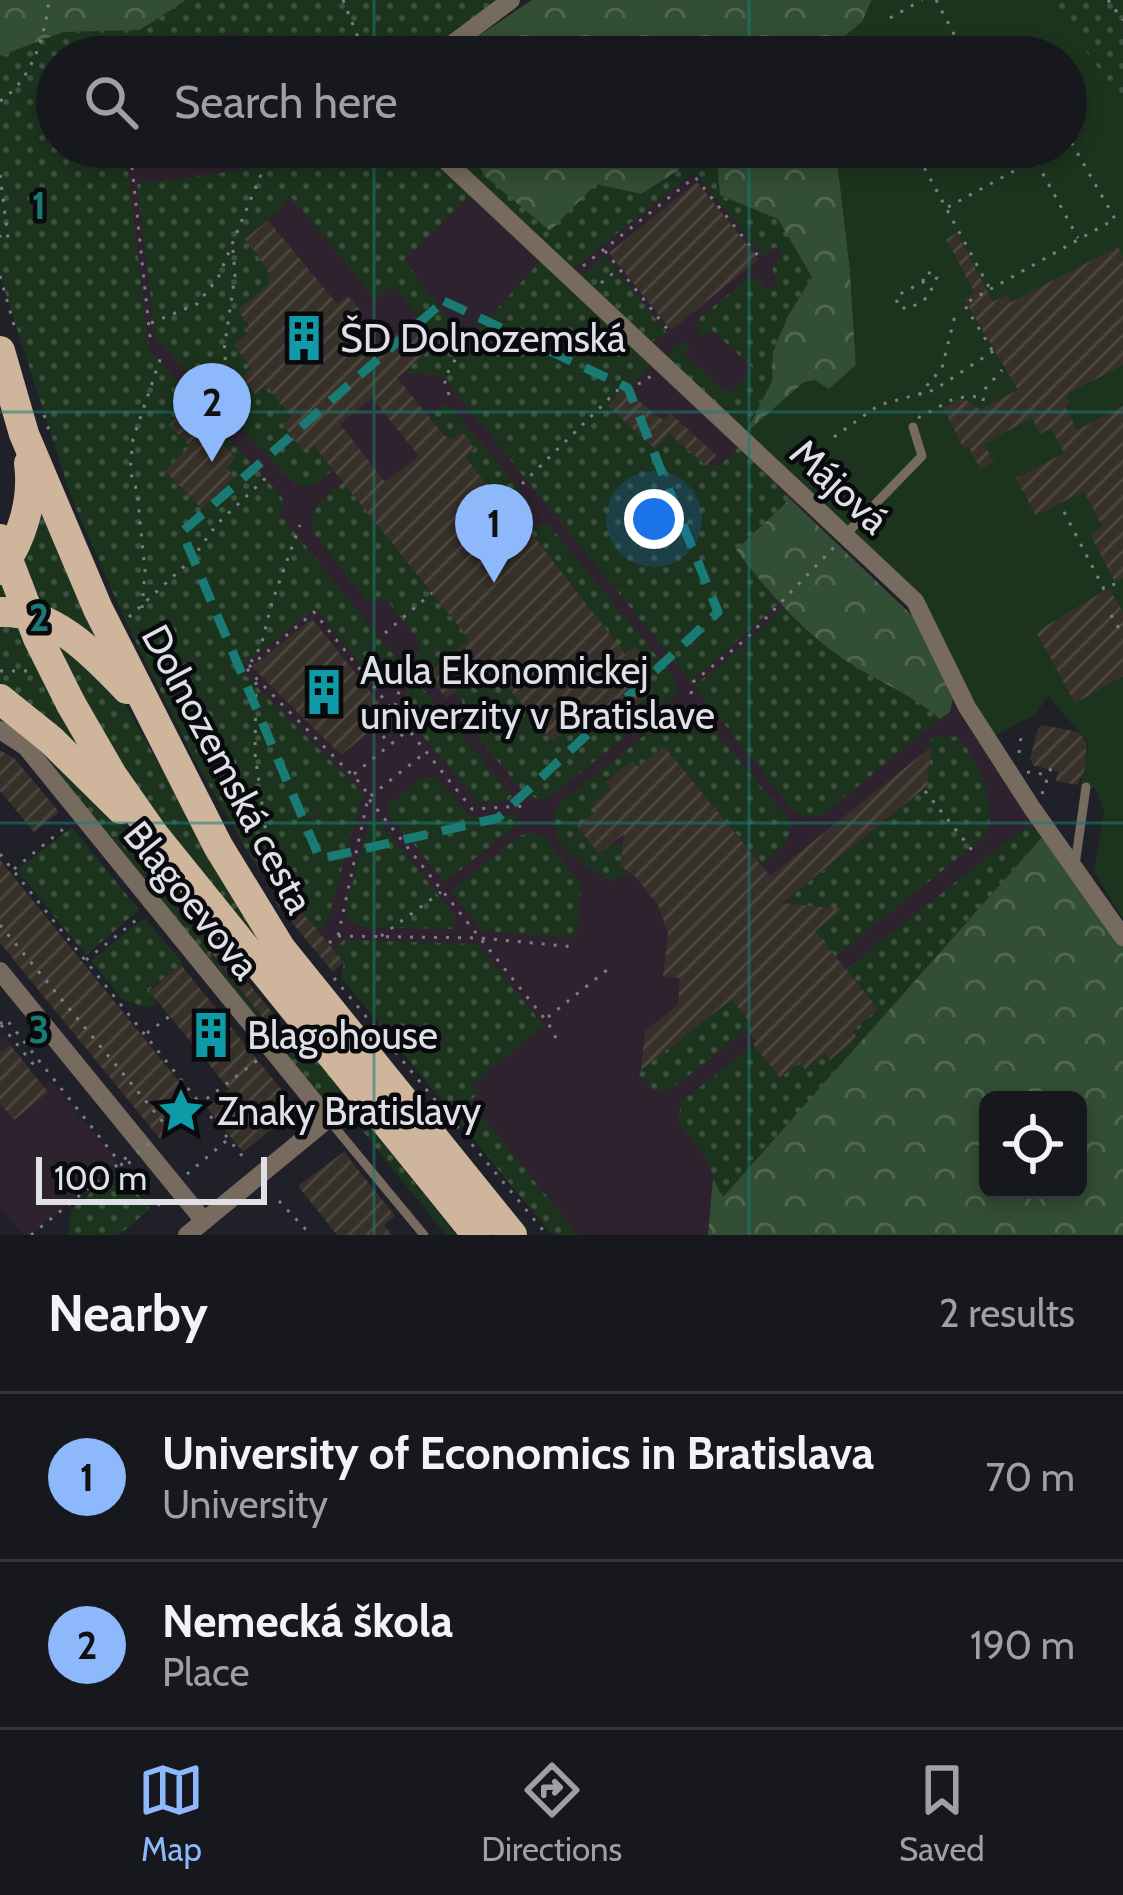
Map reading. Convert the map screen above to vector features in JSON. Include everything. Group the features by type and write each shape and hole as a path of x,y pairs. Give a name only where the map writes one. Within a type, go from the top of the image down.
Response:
{"main road":[{"name":"Dolnozemská cesta","path":"9,346 98,608 218,846 281,949 512,1235"},
{"path":"0,570 11,556 29,508 38,424"},
{"name":"Dolnozemská cesta","path":"0,539 38,638 112,775 154,836 476,1235"},
{"path":"0,612 42,617 99,660 147,710"},
{"path":"0,699 154,836"}],"street":[{"path":"463,36 511,0"},
{"name":"Májová","path":"453,168 915,601 967,707 1123,937"},
{"name":"Blagoevova","path":"0,730 26,747 328,1119"},
{"path":"0,971 148,1143 204,1221"},
{"path":"187,1235 328,1119"}],"lane":[{"path":"845,535 922,456 911,425"},
{"path":"1075,866 1086,788"},
{"path":"328,1119 424,1235"}],"path":[{"path":"42,36 50,0"},
{"path":"344,0 358,36"},
{"path":"890,18 922,0"},
{"path":"936,0 955,36"},
{"path":"1108,0 1123,20"},
{"path":"0,101 19,83 36,53"},
{"path":"132,168 151,346"},
{"path":"151,323 197,304 218,278 264,168"},
{"path":"924,168 991,290"},
{"path":"946,208 1020,168"},
{"path":"1039,168 1079,240"},
{"path":"834,437 879,405 918,396 954,379 995,349 964,304 1115,219 1084,168"},
{"path":"567,278 695,177 764,262"},
{"path":"0,235 8,238 0,180 14,181"},
{"path":"233,245 235,274 224,350 236,438"},
{"path":"604,249 672,334"},
{"path":"586,295 619,269"},
{"path":"923,282 901,290 896,296 898,307 909,309 922,303 937,277 934,272 924,274 929,289"},
{"path":"0,276 9,346"},
{"path":"918,396 942,368 955,315"},
{"path":"449,395 444,379 477,322"},
{"path":"142,608 145,571 137,491 130,471 133,439 161,357"},
{"path":"522,484 622,386 643,383 662,367"},
{"path":"911,425 955,398 983,398 1002,370"},
{"path":"128,618 191,560 217,524 270,474"},
{"path":"1064,512 1104,589 1123,580"},
{"path":"247,669 261,646 300,525"},
{"path":"692,694 692,682 746,639 845,535"},
{"path":"385,633 432,593"},
{"path":"247,669 314,612 472,809 526,806"},
{"path":"1111,615 1123,634"},
{"path":"394,710 407,662"},
{"path":"247,669 352,775 556,1038"},
{"path":"256,678 255,754 266,833 267,884"},
{"path":"375,727 390,744"},
{"path":"352,775 409,729"},
{"path":"1021,737 1019,759 1027,772 1049,775"},
{"path":"338,936 368,798 427,751"},
{"path":"1041,797 1051,768"},
{"path":"925,791 975,854"},
{"path":"13,871 80,815"},
{"path":"0,854 244,1158"},
{"path":"379,937 442,891"},
{"path":"85,961 154,906"},
{"path":"0,925 38,965 168,1128"},
{"path":"329,943 338,936 480,938 575,947"},
{"path":"545,1020 608,970"},
{"path":"326,975 339,980 547,1235"},
{"path":"145,1034 170,1016"},
{"path":"30,1069 34,1065 0,1024 5,1019 156,1208"},
{"path":"32,1235 120,1162 263,1056 259,1051"},
{"path":"175,1184 229,1139"},
{"path":"128,1161 134,1168 128,1173"},
{"path":"280,1201 310,1235"}],"highlighted area":[{"path":"444,301 628,388 718,612 498,818 320,859 182,532"}],"shaded area":[{"path":"49,0 498,0 451,36 42,36"},
{"path":"36,52 36,168 444,168 541,259 597,184 641,194 669,168 724,168 778,219 812,277 788,316 740,447 918,621 1046,833 990,1091 979,1091 979,1110 868,1235 552,1235 341,977 344,961 287,892 278,889 253,861 197,764 125,620 72,499 0,276 0,101"},
{"path":"3,1034 43,1086 51,1081 118,1162 29,1235 23,1235 0,1207"}],"green space":[{"path":"0,0 186,0 140,30 36,36 36,42 0,56"},
{"path":"186,0 498,0 451,36 52,36 140,30"},
{"path":"532,0 872,0 862,22 846,36 478,36"},
{"path":"872,0 1048,0 1074,36 845,36 862,22"},
{"path":"1048,0 1123,0 1123,102 1087,53 1087,36 1074,36"},
{"path":"36,42 36,168 127,168 149,350 281,496 284,503 279,513 400,663 395,676 380,687 315,608 239,669 363,793 327,922 319,931 253,861 197,764 125,620 72,499 0,276 0,56"},
{"path":"1087,53 1123,102 1123,919 1094,872 1104,813 1096,789 1080,786 1089,743 1048,696 1036,714 994,736 957,674 919,593 747,432 804,382 815,380 829,389 856,365 838,168 1087,168"},
{"path":"256,168 444,168 472,194 404,260 467,343 541,260 650,365 608,407 654,448 669,433 706,465 709,462 717,468 739,447 790,499 737,550 778,604 691,682 442,376 404,372 439,342 394,286 375,299 292,198 245,239 271,274 270,283 238,310 247,322 247,334 234,345 256,372 242,377 256,393 266,385 292,417 284,426 304,451 314,446 333,470 311,485 295,484 156,340 137,184"},
{"path":"462,168 480,168 485,176 597,184 641,194 679,168 719,168 721,195 778,219 812,277 788,316 773,352 772,380 746,432 668,358 673,347 687,342 692,345 684,354 727,394 740,388 752,367 711,329 702,337 695,327 698,319 746,280 756,279 767,291 776,285 772,265 782,255 776,247 763,256 694,172 569,272"},
{"path":"480,168 679,168 641,194 596,184 550,231"},
{"path":"718,168 838,168 856,365 828,390 746,432 772,381 773,352 788,316 812,277 778,219 720,195"},
{"path":"605,256 667,333 648,344 577,279"},
{"path":"444,405 454,410 520,490 521,503 512,515 454,445 475,449 462,432 451,440 428,415"},
{"path":"344,482 470,640 427,674 414,661 421,643 386,599 368,603 314,534 315,511"},
{"path":"790,499 918,621 953,697 950,712 940,719 818,640 736,550"},
{"path":"36,502 100,650 0,603 0,586 13,568"},
{"path":"532,524 549,525 674,677 677,689 670,701 540,800 524,793 462,717 462,701 454,692 489,664 552,741 573,724 579,730 602,711 597,705 625,654 547,558 540,557 546,552 528,529"},
{"path":"783,607 850,664 918,700 940,719 824,814 806,817 792,809 694,686"},
{"path":"0,619 50,628 113,683 264,950 59,711 101,786 0,694"},
{"path":"415,679 512,796 508,801 479,802 401,711 409,683"},
{"path":"692,705 787,817 787,839 762,865 664,746 632,772 626,766 607,782 611,789 592,804 597,811 578,826 599,854 612,844 623,845 628,871 614,881 579,860 560,841 554,817 558,805 680,707"},
{"path":"0,706 80,777 223,944 210,954 270,1028 277,1024 306,1062 314,1056 456,1235 446,1235 336,1098 326,1105 10,726 0,721"},
{"path":"936,736 958,737 972,758 990,810 987,835 835,957 815,931 840,909 796,909 788,899 927,787 931,748 926,744"},
{"path":"423,777 436,777 471,817 518,815 512,829 445,882 388,814 389,804"},
{"path":"376,818 456,917 452,929 361,927 349,920 346,908 369,822"},
{"path":"1027,826 1046,833 723,1198 705,1157 677,1120 683,1100 754,1045 780,1078 800,1062 805,1069 825,1053 830,1059 857,1038 852,1031 878,1009 846,969"},
{"path":"72,827 139,910 86,955 17,870"},
{"path":"532,832 545,837 581,885 576,938 483,931 451,891 519,836"},
{"path":"1046,833 1123,942 1123,1235 708,1235 713,1179 723,1197"},
{"path":"144,918 183,963 149,990 157,1003 147,1008 122,999 91,961"},
{"path":"344,940 477,944 544,1026 471,1085 478,1094 470,1101 578,1235 552,1235 341,977 344,962 334,949"},
{"path":"735,996 752,1025 673,1088 656,1091 639,1075 641,1070"},
{"path":"119,1170 150,1209 119,1235 69,1235 71,1209"}],"building":[{"path":"697,182 759,259 671,330 609,253"},
{"path":"268,220 337,304 348,296 362,312 351,321 375,350 418,316 440,342 397,378 444,435 451,440 462,432 475,449 465,457 525,532 528,529 625,654 635,646 649,662 639,671 654,691 628,712 617,698 578,730 573,724 552,741 489,664 446,698 427,674 470,640 314,446 304,452 283,425 292,417 266,385 255,394 242,376 252,368 234,345 249,326 238,310 270,283 271,274 245,239","holes":["372,398 419,456 385,482 340,424"]},
{"path":"957,233 993,302 1007,295 1011,302 1118,247 1123,257 1123,365 1065,395 1077,430 1123,406 1123,578 1115,582 1090,534 1103,528 1084,491 1036,516 1016,478 1064,453 1051,428 1040,434 1032,418 984,444 994,462 980,469 943,408 959,399 980,410 1018,390 964,299 975,293 946,239"},
{"path":"623,389 663,420 670,413 716,455 706,466 669,433 655,449 608,406"},
{"path":"186,407 236,458 227,467 234,478 202,509 165,471 190,446 169,425"},
{"path":"1109,588 1123,612 1123,676 1075,703 1036,632"},
{"name":"Aula Ekonomickej univerzity v Bratislave","path":"312,619 389,715 341,755 252,667"},
{"path":"1042,725 1079,732 1087,743 1084,772 1077,785 1056,781 1058,771 1034,766 1030,759"},
{"path":"664,746 770,876 931,747 927,786 782,903 842,909 815,931 878,1009 852,1031 857,1037 830,1060 825,1053 805,1069 800,1062 780,1078 753,1044 756,1041 747,1029 752,1025 732,999 641,1070 645,1031 678,1005 680,978 663,976 668,933 658,905 636,877 620,866 624,834 599,854 577,826 597,811 592,804 611,789 606,782 632,761 638,767"},
{"path":"0,750 15,759 59,812 34,832 0,791"},
{"path":"0,860 194,1100 167,1121 173,1128 160,1139 0,943"},
{"path":"286,892 344,962 333,972 275,902"},
{"path":"219,946 279,1021 271,1028 211,953"},
{"path":"181,965 297,1109 243,1152 207,1108 229,1089 149,991"},
{"path":"10,1045 48,1092 14,1120 0,1103 0,1053"},
{"path":"344,1152 395,1216 384,1225 392,1235 337,1235 298,1186"}],"place":[{"name":"ŠD Dolnozemská","path":"304,338"},
{"name":"Nemecká škola","path":"212,462"},
{"name":"University of Economics in Bratislava","path":"494,583"},
{"name":"Aula Ekonomickej univerzity v Bratislave","path":"324,692"},
{"name":"Blagohouse","path":"211,1035"},
{"name":"Znaky Bratislavy","path":"181,1111"}]}
